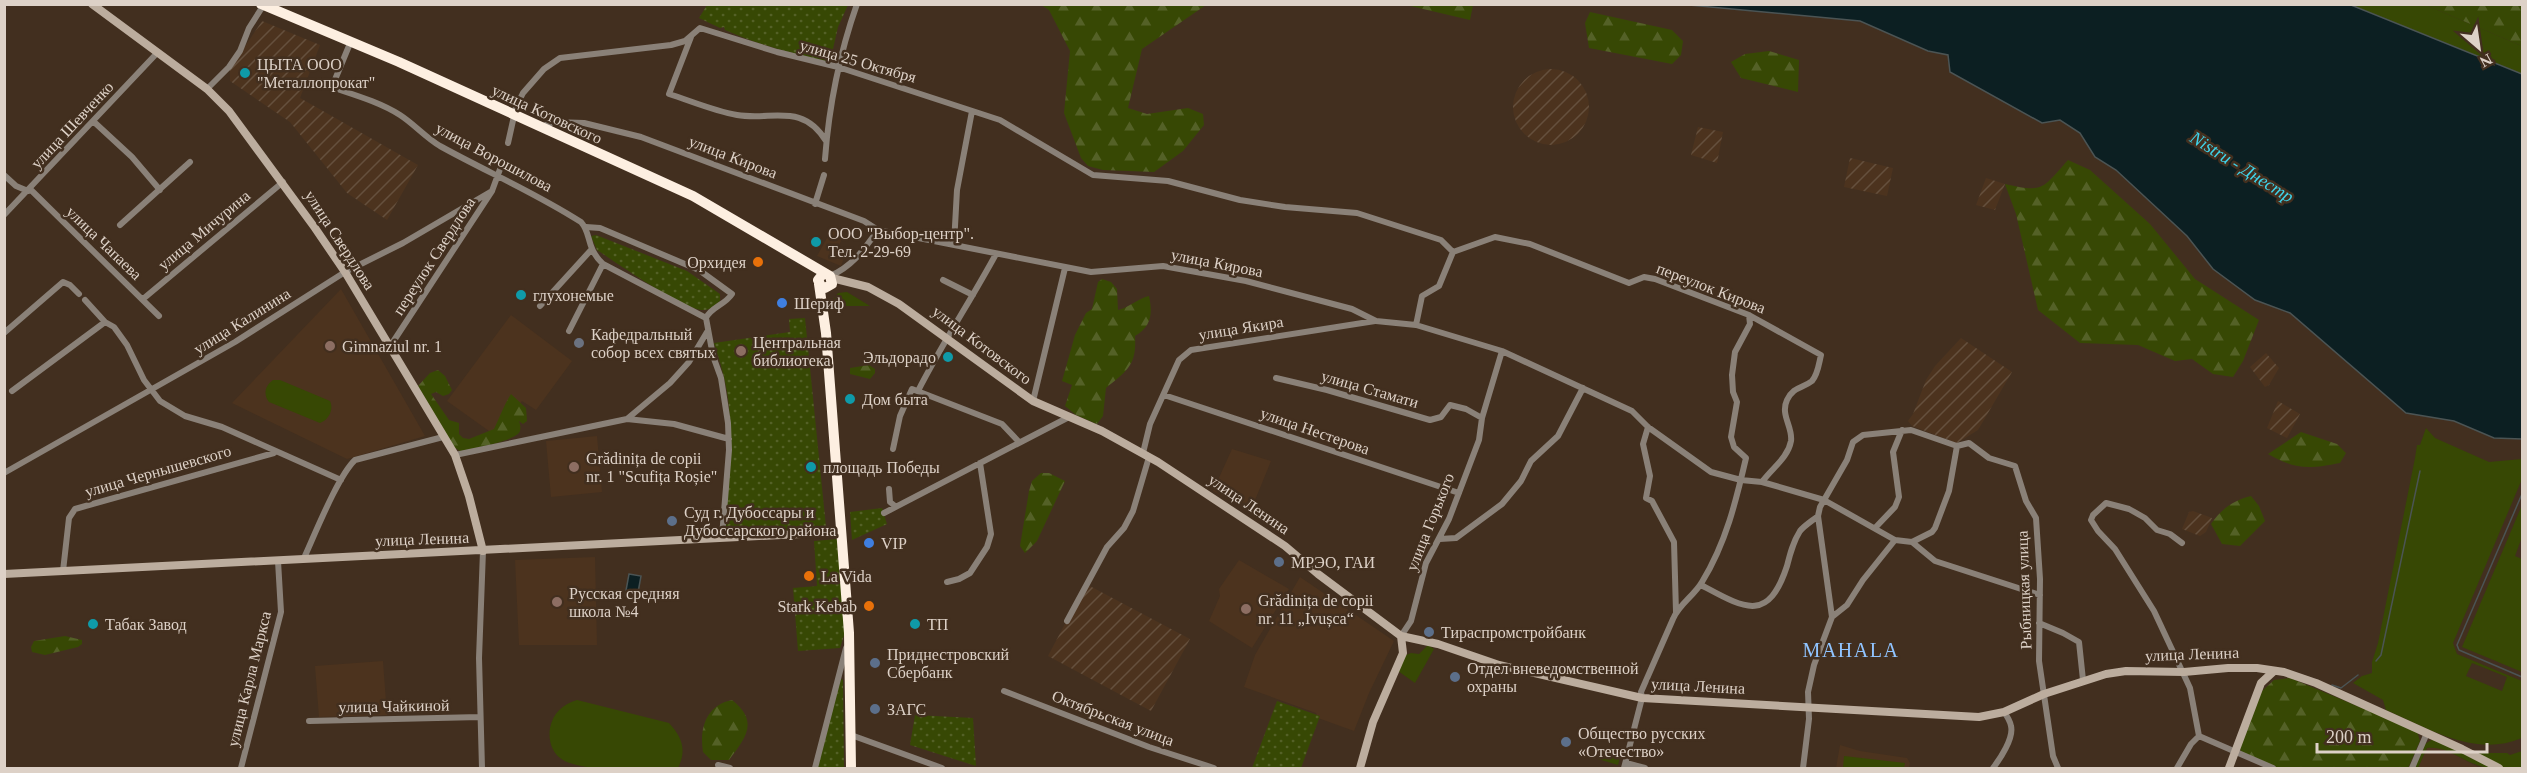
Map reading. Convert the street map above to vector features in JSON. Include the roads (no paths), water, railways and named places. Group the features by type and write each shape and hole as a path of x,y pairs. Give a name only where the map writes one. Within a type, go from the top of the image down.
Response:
{"highway":[{"name":"улица Котовского","path":"262,5 351,41 693,196 815,266 827,281"},
{"path":"827,281 822,299 849,633 851,768"}],"street":[{"name":"улица Свердлова","path":"92,4 207,89 229,111 283,182 345,272 455,455 469,496 483,551"},
{"path":"825,159 838,67 857,4"},
{"path":"207,89 222,75 240,51 249,28 262,5"},
{"name":"улица 25 Октября","path":"508,143 522,93 544,69 560,58 671,45 685,41 700,28 838,67 1010,124 1093,175 1168,181 1240,200 1285,207 1357,213 1441,240 1453,252"},
{"path":"692,36 669,94 738,115 787,114 795,116 814,127 826,141"},
{"name":"улица Ворошилова","path":"351,41 334,82 337,88 383,105 402,116 436,144 557,207 586,227 600,228 677,260 716,280 732,294 726,302 711,311 706,318"},
{"name":"улица Шевченко","path":"4,215 158,52"},
{"path":"954,244 957,190 972,111"},
{"path":"93,121 132,158 160,190"},
{"name":"улица Кирова","path":"539,128 554,122 574,122 632,134 864,221 878,230 1091,272 1164,266 1180,268 1246,281 1341,306 1376,321 1416,325 1502,351 1632,411 1648,427 1706,468 1741,480 1762,482 1824,500 1895,540"},
{"name":"переулок Свердлова","path":"389,348 492,191 503,161"},
{"path":"120,225 190,162"},
{"name":"улица Чапаева","path":"4,175 16,186 29,190 159,316"},
{"path":"815,204 824,175"},
{"name":"улица Мичурина","path":"143,299 283,182"},
{"name":"улица Калинина","path":"4,473 235,342 345,272 403,243 492,191"},
{"path":"586,227 591,250 603,264 706,318 712,356 721,378 729,439 722,537"},
{"path":"827,281 859,256 878,230"},
{"name":"переулок Кирова","path":"1453,252 1495,237 1516,240 1591,267 1624,282 1634,282 1644,277 1655,279 1749,315 1821,355 1817,372 1811,381 1793,391 1786,403 1784,413 1791,435 1790,443 1785,456 1762,482"},
{"path":"540,306 591,250"},
{"path":"1416,325 1422,296 1439,286 1453,252"},
{"path":"918,391 946,337 973,296 996,254"},
{"path":"569,331 603,264"},
{"path":"1033,401 1065,268"},
{"name":"улица Котовского","path":"827,281 845,280 868,287 899,304 1033,401 1069,417"},
{"path":"943,280 973,296"},
{"path":"4,333 60,284 65,282 79,294"},
{"name":"улица Чернышевского","path":"85,300 105,322 114,327 151,391 160,401 185,416 222,427 341,480"},
{"path":"1645,768 1625,766 1642,698 1641,692 1676,612 1701,585 1723,544 1741,480 1746,458 1734,447 1731,437 1737,402 1733,392 1732,364 1737,345 1750,324 1749,315"},
{"name":"улица Якира","path":"1067,621 1107,547 1124,528 1133,512 1146,455 1150,424 1179,360 1191,350 1376,321"},
{"path":"12,391 105,322"},
{"path":"627,419 670,383 689,362 708,331"},
{"name":"улица Горького","path":"1360,768 1373,723 1403,653 1401,636 1411,621 1426,563 1440,539 1479,440 1482,418 1502,351"},
{"name":"улица Стамати","path":"1276,378 1327,390 1430,420 1441,417 1450,405 1466,409 1482,418"},
{"path":"1440,539 1456,538 1502,504 1521,481 1531,461 1558,436 1583,388"},
{"path":"893,449 904,407 912,389 1002,424 1019,442"},
{"name":"улица Нестерова","path":"1164,395 1459,493"},
{"path":"884,513 1069,417"},
{"name":"улица Ленина","path":"1069,417 1146,455 1285,546 1318,574 1401,636 1438,644 1499,665 1642,698 1980,717 2004,712 2083,680 2126,671 2184,672 2242,668 2274,671 2296,675 2316,683 2499,768"},
{"path":"455,455 627,419 674,424 729,439"},
{"path":"1648,427 1643,444 1650,476 1646,498 1652,501 1674,542 1676,612"},
{"path":"1875,528 1895,507 1899,497 1893,452 1902,430"},
{"path":"1803,768 1809,707 1808,692 1814,665 1832,617 1818,516 1824,500 1847,460 1853,442 1863,435 1872,432 1917,431 1957,446 1949,491 1935,528 1932,532 1912,542"},
{"path":"304,558 341,480 355,460 444,437"},
{"name":"Рыбницкая улица","path":"1957,446 1969,443 1989,458 2015,466 2026,501 2036,518 2040,595 2040,661 2054,756 2058,768"},
{"name":"улица Чернышевского","path":"63,571 69,518 75,509 275,452"},
{"path":"947,582 970,573 987,547 991,534 980,463"},
{"path":"889,489 890,502 895,506"},
{"path":"2182,543 2170,534 2157,530 2145,518 2129,509 2106,503 2093,514 2092,523 2115,549 2132,574 2154,611 2172,654 2184,672 2195,705 2199,736"},
{"path":"1701,585 1727,599 1751,606 1769,602 1775,593 1796,538 1802,529 1818,516"},
{"name":"улица Ленина","path":"4,574 840,532"},
{"path":"1832,617 1847,605 1863,580 1895,540 1912,542 1935,561 2040,595"},
{"path":"482,768 479,658 483,551"},
{"name":"улица Карла Маркса","path":"242,768 281,612 278,561"},
{"path":"2039,623 2079,642 2083,680"},
{"path":"815,768 849,633"},
{"path":"2229,768 2261,683 2274,671"},
{"name":"Октябрьская улица","path":"1004,691 1149,747 1214,768"},
{"path":"1993,768 2000,759 2011,732 2011,725 2004,712"},
{"name":"улица Чайкиной","path":"309,721 480,717"},
{"path":"2412,768 2427,733"},
{"path":"851,735 942,768"},
{"path":"2199,736 2273,768"},
{"path":"2177,768 2191,744 2199,736"},
{"path":"718,765 730,768"}],"water":[{"name":"Nistru - Днестр","path":"1689,5 2351,5 2522,74 2522,439 2494,438 2454,421 2406,413 2290,313 2255,300 2213,269 2187,236 2116,170 2095,157 2080,133 2060,120 2042,123 1950,72 1948,55 1928,51 1860,21"},
{"path":"629,574 641,576 637,598 625,596"}],"waterway":[{"path":"2376,661 2381,655 2420,471"},
{"path":"2522,494 2457,645 2459,650 2522,677"},
{"path":"2332,685 2341,688 2358,675"}],"place":[{"name":"ЦЫТА ООО \"Металлопрокат\"","path":"245,73"},
{"name":"ООО \"Выбор-центр\". Тел. 2-29-69","path":"816,242"},
{"name":"Орхидея","path":"758,262"},
{"name":"глухонемые","path":"521,295"},
{"name":"Шериф","path":"782,303"},
{"name":"Кафедральный собор всех святых","path":"579,343"},
{"name":"Gimnaziul nr. 1","path":"330,346"},
{"name":"Центральная библиотека","path":"741,351"},
{"name":"Эльдорадо","path":"948,357"},
{"name":"Дом быта","path":"850,399"},
{"name":"Grădinița de copii nr. 1 \"Scufița Roșie\"","path":"574,467"},
{"name":"площадь Победы","path":"811,467"},
{"name":"Суд г. Дубоссары и Дубоссарского района","path":"672,521"},
{"name":"VIP","path":"869,543"},
{"name":"МРЭО, ГАИ","path":"1279,562"},
{"name":"La Vida","path":"809,576"},
{"name":"Русская средняя школа №4","path":"557,602"},
{"name":"Stark Kebab","path":"869,606"},
{"name":"Grădinița de copii nr. 11 „Ivușca“","path":"1246,609"},
{"name":"Табак Завод","path":"93,624"},
{"name":"ТП","path":"915,624"},
{"name":"Тираспромстройбанк","path":"1429,632"},
{"name":"Приднестровский Сбербанк","path":"875,663"},
{"name":"Отдел вневедомственной охраны","path":"1455,677"},
{"name":"ЗАГС","path":"875,709"},
{"name":"Общество русских «Отечество»","path":"1566,742"}],"district":[{"name":"MAHALA","path":"1851,650"}]}
